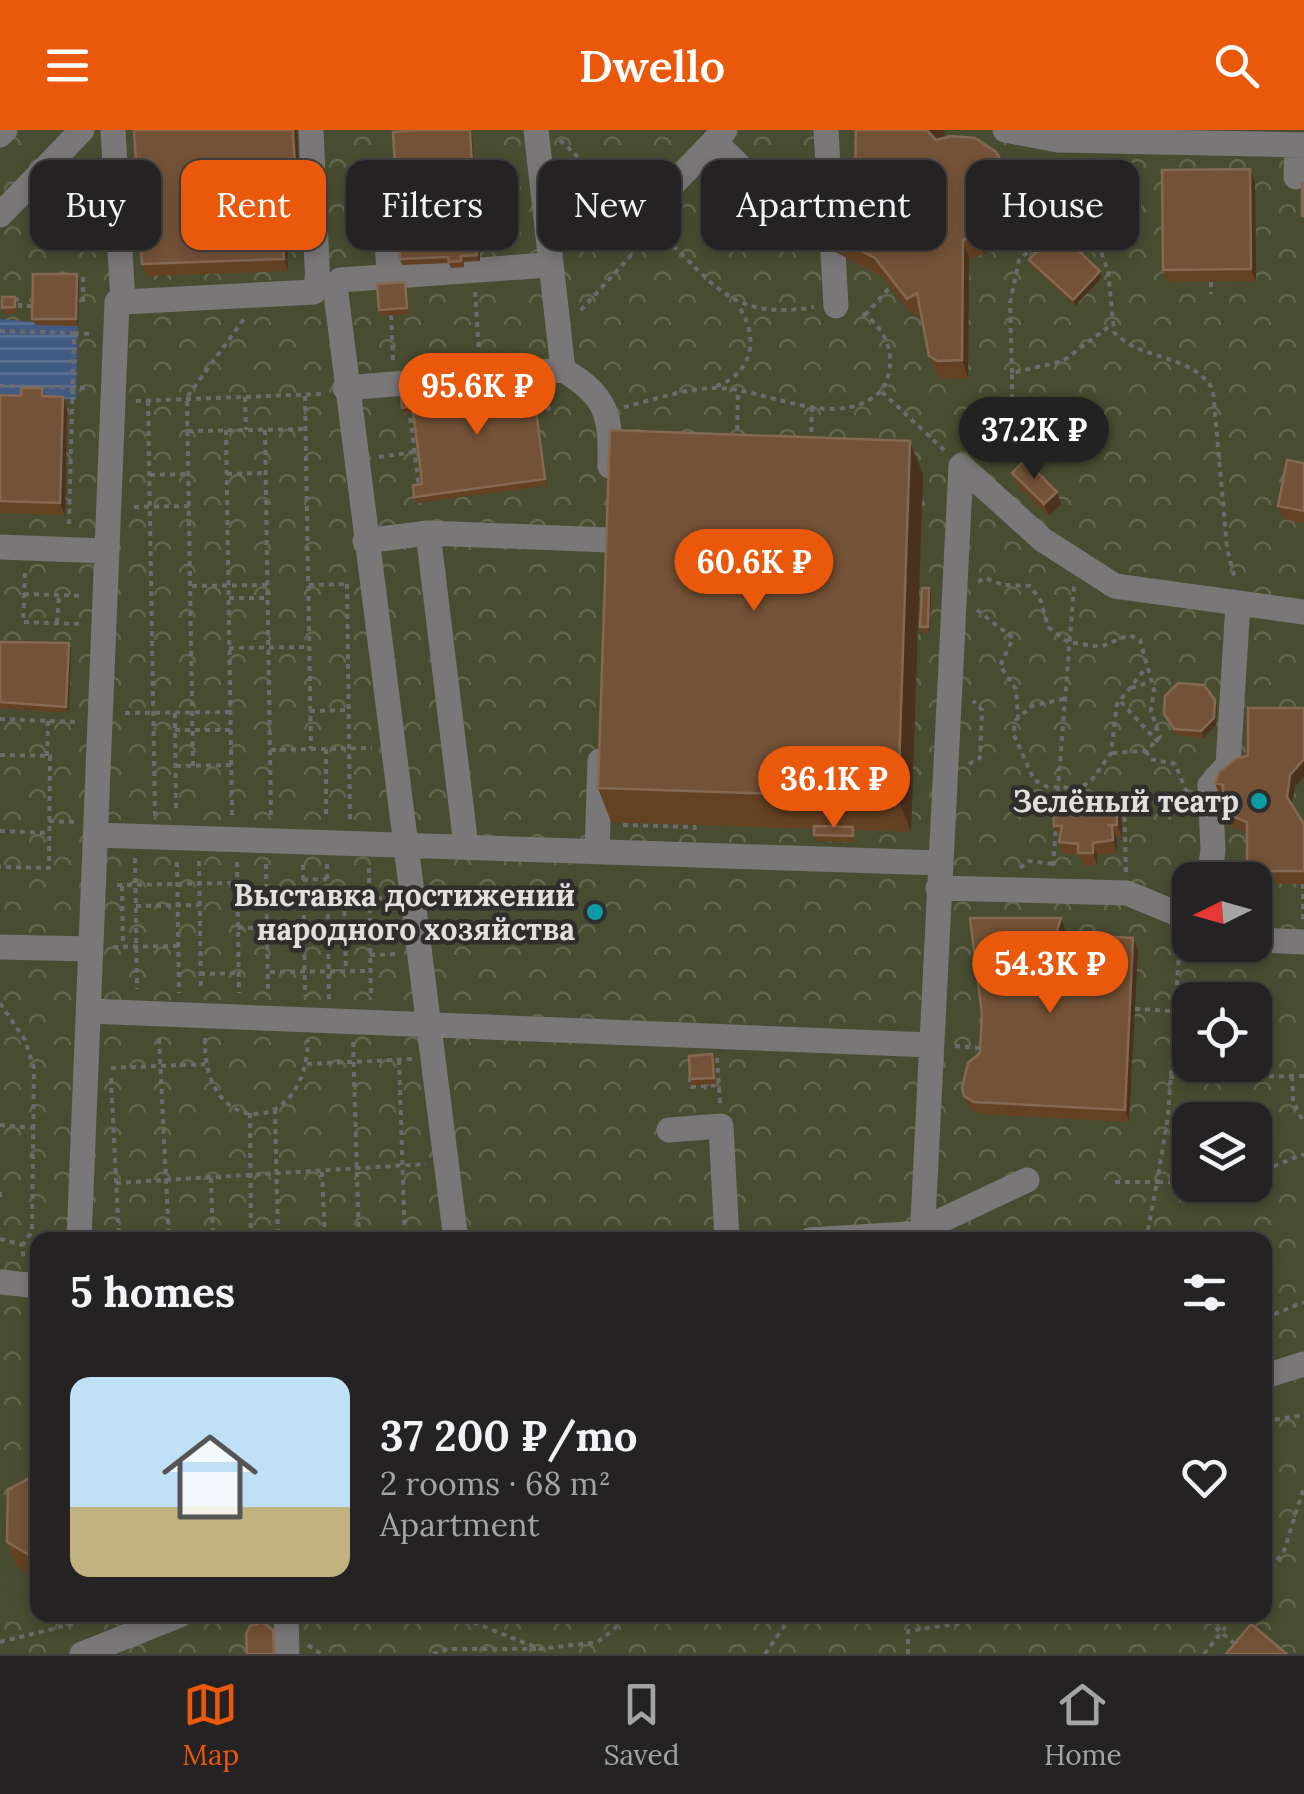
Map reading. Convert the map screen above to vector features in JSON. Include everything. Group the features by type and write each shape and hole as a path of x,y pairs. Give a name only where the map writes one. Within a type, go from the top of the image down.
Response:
{"street":[{"path":"0,216 82,130"},
{"path":"113,130 122,302"},
{"path":"310,130 326,286 346,390 365,541 359,584 392,748 455,1232"},
{"path":"536,130 538,162"},
{"path":"826,130 836,306"},
{"path":"1005,130 1084,141 1300,145 1296,177"},
{"path":"681,176 720,136 740,160"},
{"path":"388,250 389,276"},
{"path":"546,250 563,370"},
{"path":"80,1232 98,1068 88,1011 117,302 314,292 340,280 548,264"},
{"path":"346,390 563,370 588,385 606,411 610,484"},
{"path":"961,466 1080,567 1132,590 1304,612"},
{"path":"922,1232 938,875 963,595 961,466"},
{"path":"365,541 428,533 608,538"},
{"path":"428,533 466,846"},
{"path":"13,548 107,551"},
{"path":"1209,862 1210,785 1228,765 1238,604"},
{"path":"597,850 601,736"},
{"path":"96,835 597,850 938,875 1051,891 1126,893 1172,912"},
{"path":"1272,941 1303,942"},
{"path":"0,947 91,948"},
{"path":"88,1011 176,1018 931,1045"},
{"path":"670,1130 721,1126 727,1232"},
{"path":"926,1232 1027,1180"},
{"path":"0,1282 30,1285"},
{"path":"1272,1375 1304,1364"},
{"path":"1272,1376 1304,1374"},
{"path":"286,1622 288,1654"},
{"path":"82,1654 128,1625"}],"path":[{"path":"549,130 581,160"},
{"path":"1084,141 1087,160"},
{"path":"558,335 655,229 735,302 749,328 749,358 732,380 606,411"},
{"path":"881,391 961,466 968,452 1012,447 1010,303 1020,260 1031,250"},
{"path":"1100,250 1108,272 1112,325 1130,346 1198,372 1210,385 1227,548 1238,604"},
{"path":"474,270 481,377"},
{"path":"866,315 900,276"},
{"path":"66,277 83,278 82,303 74,303"},
{"path":"1211,282 1211,294"},
{"path":"8,303 20,300 20,306 32,306 33,292"},
{"path":"74,294 82,294"},
{"path":"193,766 187,399 246,316 275,294"},
{"path":"40,302 40,320"},
{"path":"705,388 738,390 812,407 849,407 881,391 888,378 889,349 882,332 866,315 836,306 778,312 735,302"},
{"path":"391,315 396,384"},
{"path":"1012,372 1063,361 1112,325"},
{"path":"0,332 74,334 67,473 68,550"},
{"path":"0,386 72,388 148,400 306,396 346,390"},
{"path":"37,387 37,398"},
{"path":"736,447 738,390"},
{"path":"306,396 311,749"},
{"path":"245,397 246,430"},
{"path":"148,400 154,713 166,837 178,884 176,1018"},
{"path":"419,406 409,408 420,496"},
{"path":"811,450 812,407"},
{"path":"188,431 306,429"},
{"path":"226,430 239,1018"},
{"path":"265,430 269,1019"},
{"path":"412,437 423,436"},
{"path":"390,456 425,451"},
{"path":"416,468 427,466"},
{"path":"227,474 265,473"},
{"path":"150,475 188,474"},
{"path":"922,501 925,510"},
{"path":"109,508 189,506"},
{"path":"13,548 24,594 23,622 104,624"},
{"path":"1051,891 1068,642 1080,567"},
{"path":"1111,753 1146,751 1158,742 1159,726 1151,711 1154,692 1143,646 1132,634 1105,646 1068,642 1048,627 1041,601 1030,586 1003,586 985,578 963,595 1013,638 1000,668 1016,690 1018,717 1013,733 1027,756 1031,776 1044,786 1086,785 1111,753 1113,718 1120,700 1147,663"},
{"path":"309,585 359,584 349,710 350,748 337,843 327,879 333,1022"},
{"path":"190,586 267,585"},
{"path":"24,594 105,596"},
{"path":"58,595 58,623"},
{"path":"228,598 267,598"},
{"path":"230,648 310,648"},
{"path":"1128,690 1150,682"},
{"path":"1018,717 1039,704 1064,700"},
{"path":"1120,700 1143,731 1158,742"},
{"path":"310,710 349,710"},
{"path":"175,712 176,766 166,837 135,884 136,946 205,1064 209,1082 222,1100 250,1112 276,1109 297,1092 307,1064 371,971 370,899 337,843 326,749"},
{"path":"0,719 48,721 230,712"},
{"path":"0,867 49,868 48,721"},
{"path":"175,730 230,730"},
{"path":"1114,740 1125,752"},
{"path":"270,750 392,748"},
{"path":"1146,751 1150,759 1175,764 1188,796 1211,798"},
{"path":"0,755 48,756"},
{"path":"176,766 231,765"},
{"path":"1098,800 1124,799 1126,893"},
{"path":"1116,800 1116,811"},
{"path":"1058,801 1062,801 1062,812"},
{"path":"50,821 66,822"},
{"path":"620,825 684,827"},
{"path":"0,831 50,833"},
{"path":"166,837 200,884 200,974 176,1018 160,1066 169,1232"},
{"path":"337,843 303,880 304,972 353,1062 359,1232"},
{"path":"303,880 327,879"},
{"path":"94,885 238,883"},
{"path":"1303,884 1303,942"},
{"path":"122,885 123,946"},
{"path":"267,904 411,898"},
{"path":"344,900 346,971"},
{"path":"136,906 200,905"},
{"path":"238,928 268,928"},
{"path":"123,933 136,933"},
{"path":"91,948 178,946"},
{"path":"328,954 345,954"},
{"path":"268,972 371,971"},
{"path":"200,974 239,973"},
{"path":"0,1002 32,1054 35,1128 31,1232"},
{"path":"1135,1009 1172,1011 1168,1117 1148,1232"},
{"path":"931,1045 986,1048"},
{"path":"307,1064 432,1058"},
{"path":"704,1059 717,1058 721,1126"},
{"path":"399,1060 406,1232"},
{"path":"119,1232 116,1183 98,1068 205,1064"},
{"path":"690,1073 691,1086 719,1085"},
{"path":"1292,1076 1294,1101 1304,1123"},
{"path":"1168,1077 1304,1076"},
{"path":"276,1109 278,1232"},
{"path":"250,1112 251,1232"},
{"path":"0,1126 35,1128"},
{"path":"1272,1167 1304,1154"},
{"path":"116,1183 446,1162"},
{"path":"322,1172 324,1232"},
{"path":"211,1178 213,1232"},
{"path":"1115,1182 1172,1182"},
{"path":"0,1238 23,1244 30,1234"},
{"path":"1272,1315 1304,1302"},
{"path":"1272,1420 1304,1415"},
{"path":"1272,1567 1284,1552 1304,1487"},
{"path":"0,1642 81,1622"},
{"path":"471,1622 540,1652"},
{"path":"433,1654 446,1649 540,1652 598,1642 622,1622"},
{"path":"765,1654 787,1622"},
{"path":"908,1654 908,1631 965,1622"},
{"path":"1209,1622 1239,1647"},
{"path":"1204,1654 1229,1622"}],"green space":[{"name":"Выставка достижений народного хозяйства","path":"0,130 1304,130 1304,1654 0,1654"},
{"path":"1304,1071 1304,1081 1272,1082 1272,1072"},
{"path":"1189,1082 1266,1082 1189,1084"},
{"path":"30,1491 30,1602 0,1586 5,1529 9,1516"}],"water":[{"path":"0,319 78,326 76,399 0,397"}],"building":[{"path":"134,130 293,130 295,160 181,160 181,250 283,250 284,259 142,264 141,250 161,250 161,160 136,160"},
{"path":"470,130 472,160 395,160 393,132"},
{"path":"856,130 927,130 936,140 951,136 975,138 996,152 1001,160 966,160 962,360 938,361 929,356 917,293 907,299 875,258 860,250 946,250 946,160 855,160"},
{"path":"1250,169 1251,269 1163,270 1162,170"},
{"path":"1304,184 1304,216 1302,216"},
{"path":"399,250 477,250 477,255 461,256 461,261 449,262 448,257 400,259"},
{"path":"1038,250 1077,250 1100,271 1073,300 1029,260"},
{"path":"33,274 77,274 76,319 32,319"},
{"path":"405,282 407,308 379,310 377,284"},
{"path":"2,297 15,297 15,307 2,308"},
{"path":"532,380 545,479 414,497 413,485 422,484 420,464 412,406 402,408 401,397"},
{"path":"21,388 42,388 42,396 63,397 60,503 0,501 0,395 21,396"},
{"path":"610,430 910,441 898,798 598,788"},
{"path":"1025,460 1057,492 1044,504 1012,473"},
{"path":"1287,460 1304,463 1304,511 1278,506"},
{"path":"922,588 929,588 928,627 920,627"},
{"path":"0,642 69,643 66,707 0,702"},
{"path":"1178,683 1204,685 1215,700 1214,718 1201,731 1174,729 1164,714 1165,696"},
{"name":"Зелёный театр","path":"1248,708 1304,708 1304,759 1290,775 1287,797 1304,824 1304,871 1272,871 1272,862 1247,862 1247,822 1226,814 1215,794 1223,793 1223,785 1215,783 1219,772 1237,758 1248,756"},
{"path":"1116,799 1117,825 1108,825 1112,827 1113,840 1093,843 1093,853 1078,853 1078,844 1059,842 1062,826 1054,826 1053,800"},
{"path":"814,826 853,827 853,836 814,835"},
{"path":"970,918 1061,918 1056,934 1133,938 1125,1110 974,1102 964,1096 968,1063 980,1053 982,1014"},
{"path":"712,1054 714,1078 690,1079 689,1056"},
{"path":"30,1478 30,1555 7,1542 8,1490"},
{"path":"262,1622 273,1630 274,1654 247,1654 246,1634 250,1626"},
{"path":"1251,1624 1287,1654 1226,1654"}],"place":[{"name":"Зелёный театр","path":"1259,801"},
{"name":"Выставка достижений народного хозяйства","path":"595,912"}]}
